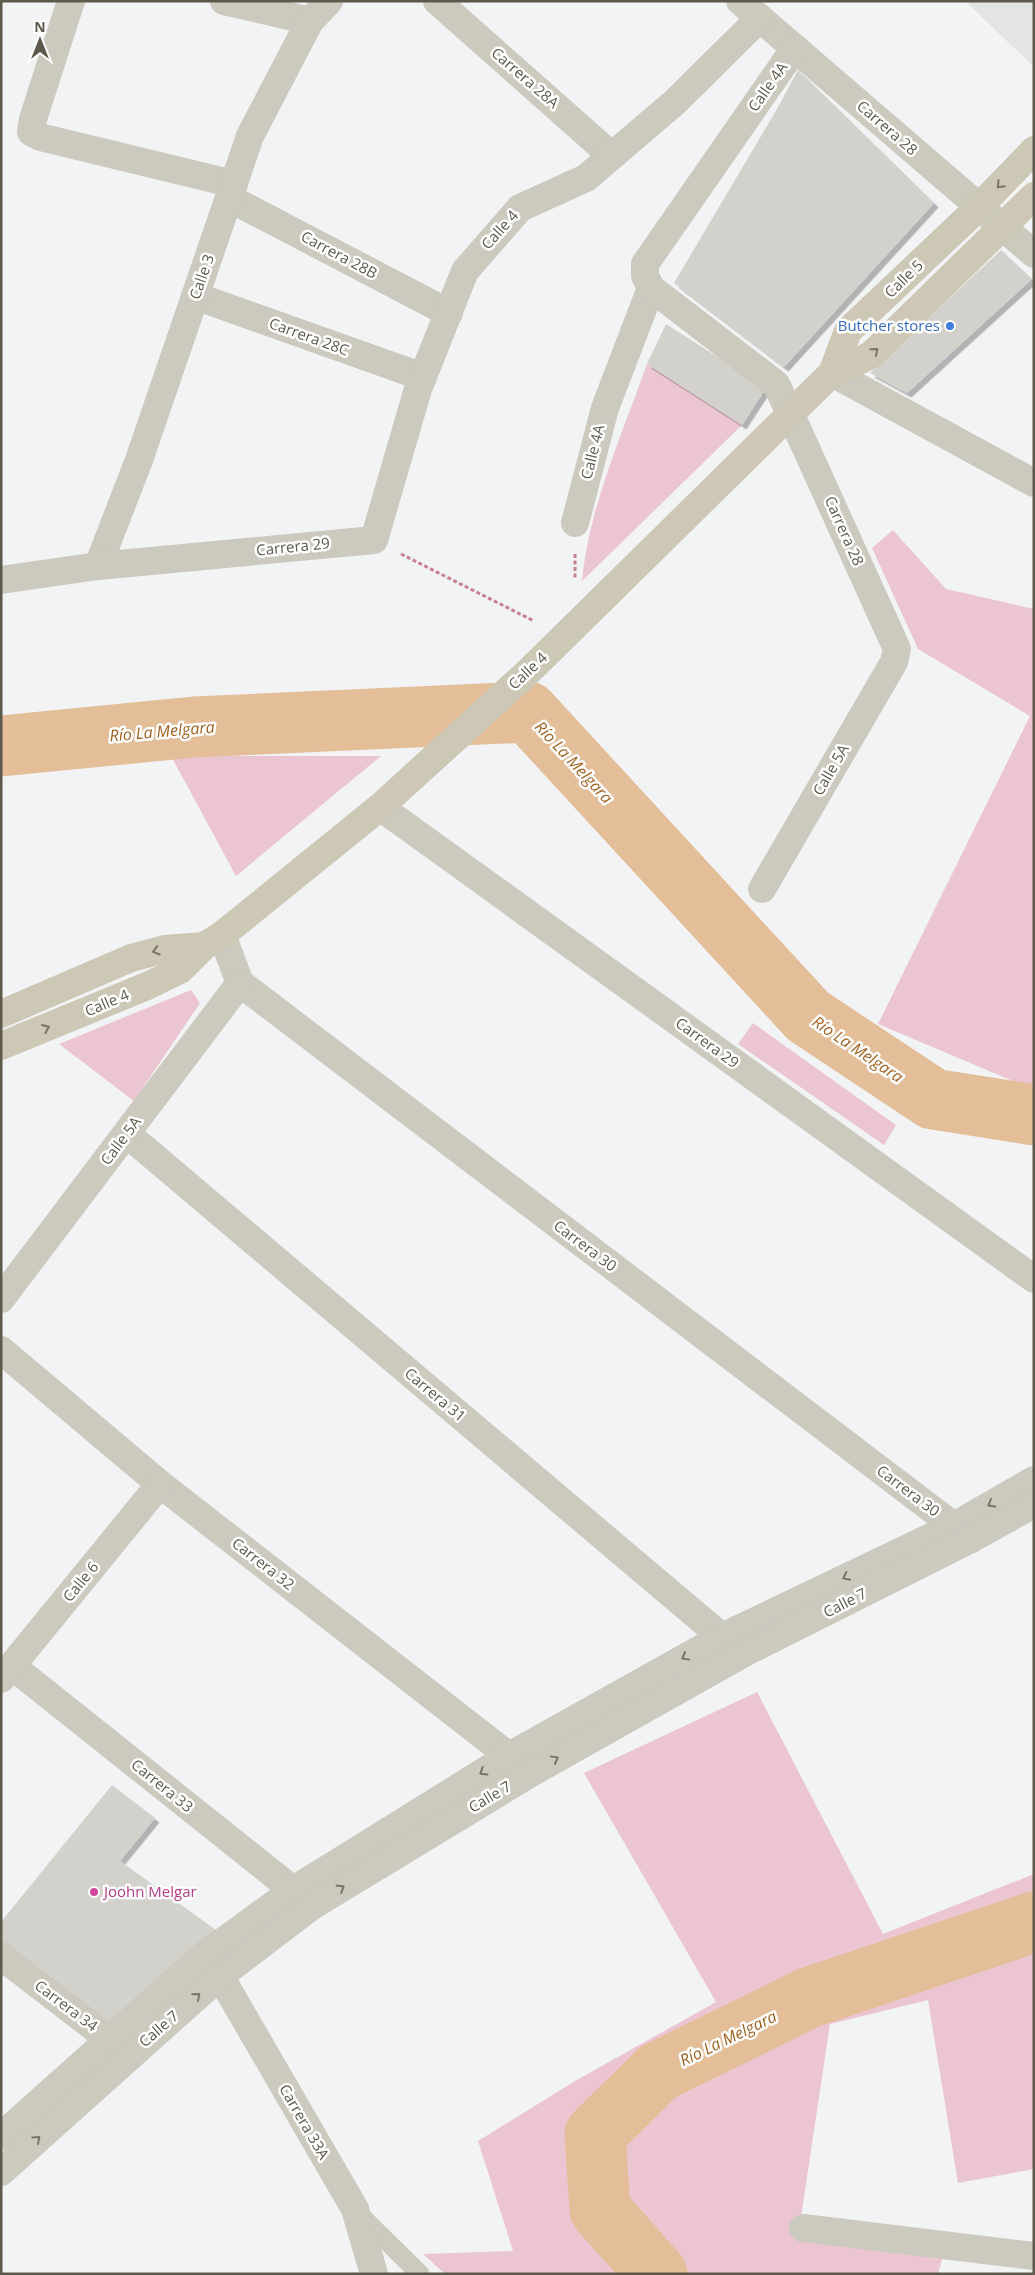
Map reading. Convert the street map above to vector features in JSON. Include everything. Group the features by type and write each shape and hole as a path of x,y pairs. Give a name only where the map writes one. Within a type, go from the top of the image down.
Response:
{"main road":[{"name":"Calle 5","path":"832,374 848,332 979,207 1034,150"},
{"path":"832,374 871,355 1034,196"},
{"name":"Calle 4","path":"1,1046 180,970 213,941 380,808 422,767 527,673 790,413 832,374"},
{"name":"Calle 4","path":"1,1014 131,958 165,949 213,941"}],"street":[{"name":"Carrera 28B","path":"71,1 33,119 31,132 40,138 232,191 448,313"},
{"path":"224,1 310,21"},
{"name":"Calle 3","path":"98,566 139,460 250,136 310,21 329,1"},
{"name":"Carrera 28A","path":"437,1 612,156"},
{"name":"Calle 4","path":"374,540 424,377 465,271 520,208 586,178 675,102 750,10"},
{"name":"Carrera 28","path":"750,10 1034,254"},
{"name":"Calle 4A","path":"575,523 605,408 648,282 645,264 795,48"},
{"path":"648,282 776,384 790,413"},
{"name":"Carrera 28C","path":"195,296 424,377"},
{"path":"832,374 1034,483"},
{"name":"Carrera 28","path":"790,413 897,649"},
{"name":"Carrera 29","path":"1,580 98,566 374,540"},
{"name":"Calle 5A","path":"762,889 894,662 897,649"},
{"name":"Carrera 29","path":"380,808 1034,1279"},
{"path":"213,941 240,983"},
{"name":"Calle 5A","path":"1,1299 240,983"},
{"name":"Carrera 30","path":"240,983 963,1533"},
{"name":"Carrera 31","path":"127,1134 722,1637 746,1652"},
{"name":"Carrera 32","path":"1,1350 160,1484 531,1773"},
{"name":"Calle 7","path":"1,2172 120,2047 203,1956 302,1898 963,1533 1034,1480"},
{"name":"Calle 6","path":"7,1672 160,1484"},
{"name":"Calle 7","path":"1,2136 120,2047 220,1976 302,1898 509,1756 722,1637 1034,1504"},
{"name":"Carrera 33","path":"7,1672 302,1898"},
{"name":"Carrera 34","path":"1,1956 120,2047"},
{"name":"Carrera 33A","path":"220,1976 355,2209 374,2274"},
{"path":"803,2228 1034,2256"}],"lane":[{"path":"355,2209 420,2274"}],"path":[{"path":"374,540 570,630 575,523"}],"shaded area":[{"path":"965,1 1034,1 1034,67"},
{"path":"647,364 742,425 582,581 586,553 599,499"},
{"path":"893,530 946,589 1034,609 1034,1090 878,1024 1030,716 918,649 872,548"},
{"path":"171,756 381,756 236,876"},
{"path":"191,990 200,1003 134,1101 59,1044"},
{"path":"753,1023 896,1125 884,1145 738,1044"},
{"path":"757,1692 883,1934 1034,1874 1034,2169 958,2183 928,2000 830,2024 798,2237 942,2259 938,2274 445,2274 423,2254 513,2251 478,2141 575,2081 716,2002 584,1773"}],"building":[{"path":"798,70 934,203 784,367 674,283"},
{"name":"Butcher stores","path":"1001,250 1032,279 907,393 870,373"},
{"path":"666,324 766,388 742,425 647,364"},
{"name":"Joohn Melgar","path":"112,1785 155,1818 120,1861 216,1930 110,2024 1,1944 1,1922"}],"waterway":[{"name":"Río La Melgara","path":"1,746 194,727 528,712 808,1016 933,1099 1034,1115"},
{"name":"Río La Melgara","path":"657,2274 600,2210 595,2134 658,2072 808,1998 1034,1922"}],"place":[{"name":"Butcher stores","path":"950,326"},
{"name":"Joohn Melgar","path":"94,1892"}]}
